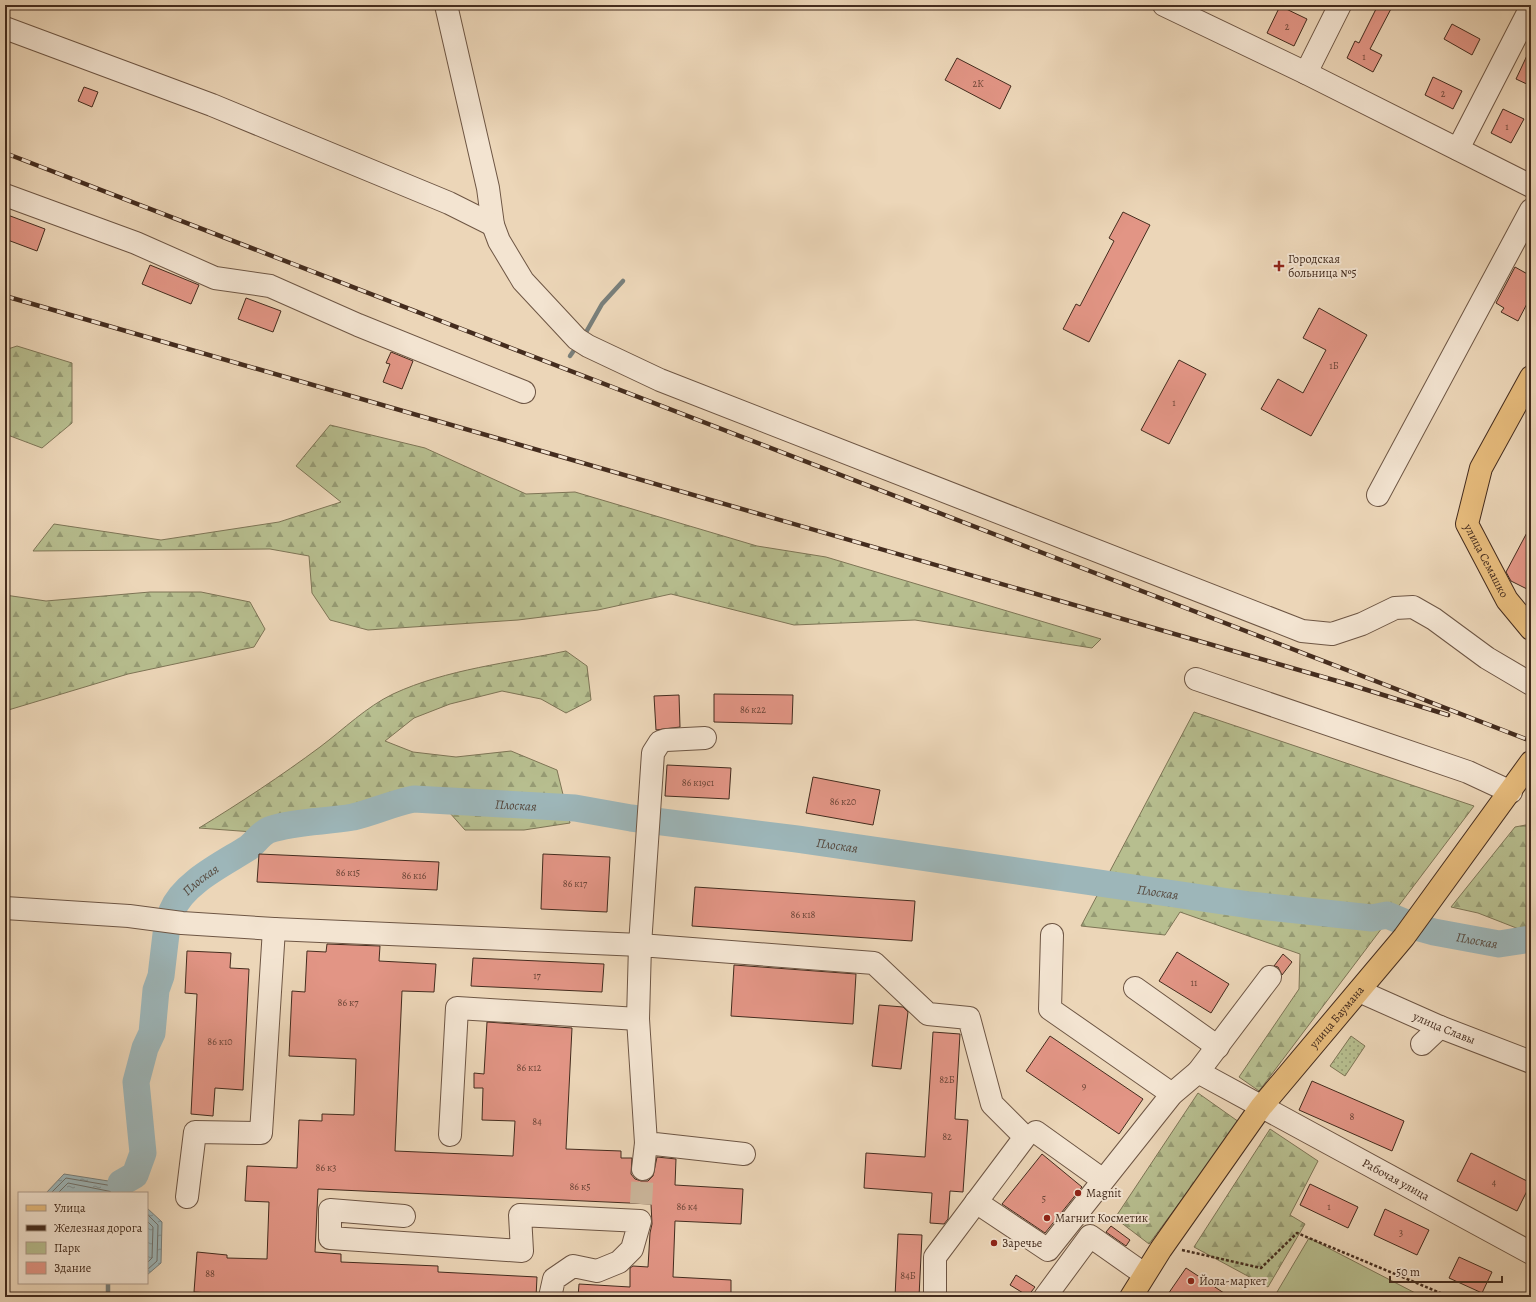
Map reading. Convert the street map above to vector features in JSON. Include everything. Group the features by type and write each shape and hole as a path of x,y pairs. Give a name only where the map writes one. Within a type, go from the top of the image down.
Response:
{"main road":[{"name":"улица Семашко","path":"1531,377 1481,468 1467,524 1507,600 1531,629"},
{"name":"улица Баумана","path":"1144,1274 1261,1107 1404,937 1531,762"},
{"path":"1131,1297 1144,1274"}],"street":[{"path":"446,5 486,181 493,225 502,247 523,281 577,339 602,354 660,380 1302,631 1332,634 1362,624 1395,608 1404,606 1413,607 1434,619 1487,658 1531,684"},
{"path":"1164,5 1306,73 1531,186"},
{"path":"1306,73 1340,5"},
{"path":"1458,149 1531,7"},
{"path":"5,28 212,105 449,203 493,225"},
{"path":"5,195 136,243 215,278 270,286 358,325 524,392"},
{"path":"1378,495 1531,210"},
{"path":"1196,679 1468,772 1510,792"},
{"path":"643,1169 646,1143 638,1019 640,945 649,828 651,765 657,746 666,740 705,738"},
{"path":"5,908 129,916 182,923 274,929 640,945 874,963 928,1014 969,1018 992,1104 1026,1137 935,1257 935,1297"},
{"path":"187,1197 195,1132 261,1133 274,929"},
{"path":"1052,935 1050,1009 1172,1094"},
{"path":"976,1202 1048,1250 1172,1094 1198,1072 1270,977"},
{"path":"1135,988 1218,1046"},
{"name":"улица Славы","path":"1359,991 1440,1027 1531,1062"},
{"path":"450,1135 457,1008 638,1019"},
{"path":"1422,1044 1440,1027"},
{"name":"Рабочая улица","path":"1198,1072 1531,1253"},
{"path":"1036,1132 1103,1180"},
{"path":"646,1143 744,1154"},
{"path":"404,1216 330,1210 330,1238 522,1251 520,1215 641,1212 632,1249 619,1262 597,1271 573,1266 554,1280 550,1297"},
{"path":"1045,1297 1090,1236 1144,1274"}],"path":[{"path":"1163,1246 1261,1268 1297,1233 1450,1297"}],"green space":[{"path":"17,346 72,363 72,423 42,448 5,434 5,350"},
{"path":"330,425 425,448 526,494 575,492 757,546 826,557 1101,639 1092,648 915,620 794,625 671,594 598,610 518,620 368,630 330,620 312,593 309,556 270,549 33,551 54,524 161,540 279,522 341,502 296,466"},
{"path":"150,592 201,592 250,602 265,629 254,647 128,674 5,711 5,595 46,601"},
{"path":"566,651 587,666 591,700 566,713 541,699 502,691 450,704 414,718 385,741 413,752 456,757 511,751 557,770 570,823 524,830 465,830 449,812 413,806 371,821 294,835 199,828 275,779 320,747 364,712 393,694 435,678"},
{"path":"1194,712 1474,806 1259,1091 1239,1077 1299,989 1300,954 1180,912 1165,935 1081,926"},
{"path":"1531,824 1531,929 1519,929 1478,913 1451,907 1515,827"},
{"path":"1351,1036 1365,1046 1345,1076 1330,1066"},
{"path":"1198,1093 1239,1122 1149,1244 1115,1218"},
{"path":"1270,1129 1318,1161 1290,1215 1305,1224 1268,1287 1194,1247"},
{"path":"1309,1238 1423,1297 1286,1297 1277,1292"}],"water":[{"path":"64,1174 121,1183 130,1192 47,1192"},
{"path":"148,1209 162,1222 161,1263 148,1274"}],"building":[{"path":"1378,5 1393,5 1370,49 1382,55 1373,72 1347,58 1355,41 1359,43"},
{"path":"1280,6 1307,19 1294,46 1267,33"},
{"path":"1452,24 1480,39 1472,55 1444,39"},
{"path":"1531,47 1531,86 1516,79"},
{"path":"957,58 1011,86 1000,109 945,80"},
{"path":"1433,77 1462,91 1453,109 1425,95"},
{"path":"84,87 98,92 92,107 78,101"},
{"path":"1503,109 1524,119 1511,143 1491,133"},
{"path":"1123,212 1150,225 1089,342 1063,329 1076,304 1080,306 1114,241 1109,238"},
{"path":"5,214 45,229 37,251 5,239"},
{"path":"150,265 199,285 191,304 142,284"},
{"path":"1515,267 1531,276 1531,296 1518,321 1501,312 1504,308 1496,303"},
{"path":"246,298 281,311 273,332 238,319"},
{"path":"1319,308 1367,335 1311,436 1261,409 1278,379 1303,393 1326,350 1303,338"},
{"path":"391,352 413,361 402,389 383,382 390,364 386,363"},
{"path":"1179,360 1206,374 1169,444 1141,430"},
{"path":"1531,525 1531,591 1511,581 1506,572"},
{"path":"714,694 793,695 792,724 714,722"},
{"path":"679,695 680,727 656,730 654,696"},
{"path":"667,765 731,768 729,799 665,796"},
{"path":"813,777 880,790 873,825 806,813"},
{"path":"259,854 439,862 437,890 257,882"},
{"path":"543,854 610,857 607,912 541,909"},
{"path":"695,887 915,901 912,941 692,926"},
{"path":"327,944 380,946 379,961 436,964 434,992 402,991 395,1151 513,1156 515,1121 482,1120 483,1088 474,1088 474,1073 484,1074 487,1022 572,1028 566,1149 621,1151 621,1158 632,1158 631,1174 635,1179 641,1181 648,1181 653,1176 657,1157 676,1159 675,1185 743,1189 741,1224 675,1221 673,1277 731,1280 731,1297 578,1297 579,1284 630,1287 630,1268 633,1266 648,1267 652,1224 651,1204 318,1189 315,1252 341,1254 341,1262 438,1266 438,1272 537,1277 536,1297 241,1297 242,1295 194,1292 197,1252 227,1255 227,1258 267,1259 269,1202 245,1201 247,1166 297,1168 299,1120 322,1121 322,1114 354,1115 356,1059 289,1056 292,991 305,992 307,951 326,952"},
{"path":"187,951 231,953 230,968 249,969 243,1090 215,1088 213,1116 191,1114 197,994 185,993"},
{"path":"1177,952 1229,984 1211,1013 1159,981"},
{"path":"1283,954 1292,962 1282,975 1278,967 1274,966"},
{"path":"473,958 604,964 602,992 471,986"},
{"path":"734,965 856,974 853,1024 731,1016"},
{"path":"879,1005 903,1007 908,1012 901,1069 872,1066"},
{"path":"933,1032 960,1034 955,1119 968,1120 963,1192 950,1191 948,1219 944,1224 930,1223 932,1193 864,1188 866,1153 925,1157"},
{"path":"1050,1036 1143,1099 1119,1134 1026,1071"},
{"path":"1312,1081 1404,1121 1392,1151 1299,1110"},
{"path":"1471,1153 1531,1183 1517,1211 1457,1181"},
{"path":"1042,1154 1082,1187 1045,1233 1002,1204"},
{"path":"1310,1184 1358,1207 1348,1228 1300,1205"},
{"path":"1385,1209 1429,1230 1417,1255 1374,1235"},
{"path":"1111,1226 1130,1240 1126,1246 1106,1232"},
{"path":"898,1234 922,1235 919,1297 895,1297"},
{"path":"1459,1257 1492,1272 1482,1293 1449,1278"},
{"name":"Йола-маркет","path":"1186,1268 1230,1297 1166,1297"},
{"path":"1016,1275 1035,1287 1028,1296 1010,1285"}],"waterway":[{"path":"585,334 602,304 623,281"},
{"path":"570,356 577,346"},
{"name":"Плоская","path":"172,911 177,901 194,883 248,848 269,830 300,823 353,817 414,799 575,808 631,818 797,839 1250,905 1372,918 1387,915 1416,927 1434,932 1499,944 1531,939"},
{"name":"Плоская","path":"121,1183 135,1175 143,1153 136,1082 145,1048 152,1033 156,990 161,976 166,934"},
{"name":"Плоская","path":"108,1284 108,1297"}],"tunnel":[{"path":"641,1204 643,1169"}],"railway":[{"path":"5,153 1531,741"},
{"path":"5,296 1351,685 1448,715"}],"place":[{"name":"Городская больница №5","path":"1279,266"},
{"name":"Magnit","path":"1078,1193"},
{"name":"Магнит Косметик","path":"1047,1218"},
{"name":"Заречье","path":"994,1243"},
{"name":"Йола-маркет","path":"1191,1281"}]}
